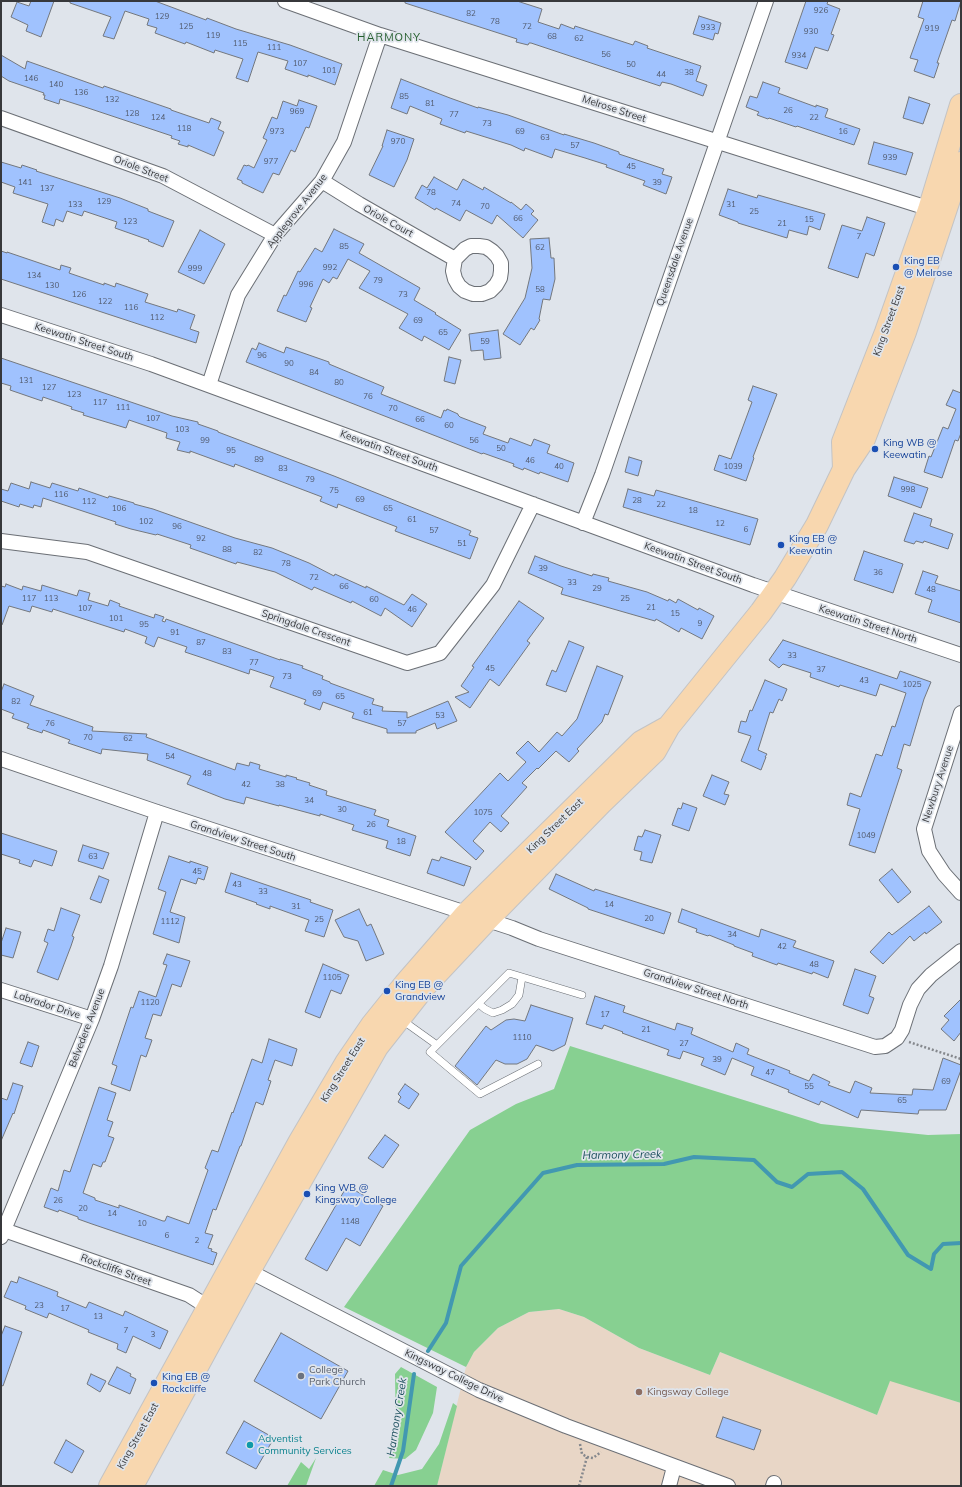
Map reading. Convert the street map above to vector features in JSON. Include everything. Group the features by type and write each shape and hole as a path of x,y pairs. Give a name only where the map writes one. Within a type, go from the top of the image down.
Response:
{"main road":[{"name":"King Street East","path":"242,1267 300,1141 346,1063 381,1013 476,917 641,742 670,726 726,657 775,592 817,525 844,469 864,439 905,332 937,212 961,105"},
{"name":"King Street East","path":"937,212 961,163"},
{"name":"King Street East","path":"110,1486 377,1047 400,1019 476,917"},
{"name":"King Street East","path":"132,1486 217,1312"}],"street":[{"name":"Melrose Street","path":"285,1 380,35 937,212"},
{"name":"Queensdale Avenue","path":"583,523 604,467 766,1"},
{"name":"Applegrove Avenue","path":"209,385 238,295 275,235 322,181 344,142 380,35"},
{"name":"Oriole Street","path":"1,118 163,176 275,235"},
{"name":"Oriole Court","path":"322,181 359,204 455,258"},
{"name":"Keewatin Street South","path":"1,315 151,364 752,585 775,592"},
{"name":"Springdale Crescent","path":"1,541 87,552 407,663 440,654 493,585 533,504"},
{"name":"Keewatin Street North","path":"775,592 961,655"},
{"name":"Newbury Avenue","path":"961,713 924,829 929,851 944,874 961,893"},
{"name":"Grandview Street South","path":"1,759 156,812 476,917"},
{"name":"Belvedere Avenue","path":"2,1233 92,1019 111,966 156,812"},
{"name":"Grandview Street North","path":"476,917 875,1047 886,1046 899,1034"},
{"path":"899,1034 918,989 961,951"},
{"name":"Labrador Drive","path":"1,990 92,1019"},
{"name":"Rockcliffe Street","path":"2,1233 189,1295 217,1312"},
{"name":"Kingsway College Drive","path":"242,1267 479,1390 566,1426 728,1486"},
{"path":"669,1486 674,1467"}],"lane":[{"path":"538,1064 480,1094 430,1052 509,973 582,995"},
{"path":"479,1004 484,1009 493,1013 512,1004 519,995 522,977"},
{"path":"400,1019 437,1045"}],"path":[{"path":"899,1034 961,1059"},
{"path":"580,1442 582,1454 587,1457 596,1457 602,1450"},
{"path":"579,1486 587,1457"}],"shaded area":[{"name":"Kingsway College","path":"559,1309 584,1317 639,1348 710,1375 720,1352 877,1415 890,1380 961,1403 961,1486 437,1486 466,1367 474,1352 498,1328 529,1312"}],"green space":[{"path":"570,1046 821,1124 928,1135 961,1134 961,1403 890,1381 877,1415 720,1352 710,1375 639,1348 584,1317 559,1309 529,1312 498,1328 474,1352 466,1367 344,1307 470,1130 516,1104 554,1089"},
{"path":"401,1367 437,1387 433,1413 416,1450 405,1459 389,1458 396,1438 395,1374"},
{"path":"453,1403 457,1406 437,1486 374,1486 383,1470 398,1475 422,1469 439,1444"},
{"path":"316,1458 306,1486 287,1486 301,1462 309,1469"}],"building":[{"path":"31,1 54,1 41,37 26,31 28,25 11,17 17,2 29,6"},
{"path":"70,1 155,1 206,20 207,18 236,29 290,45 342,64 335,85 308,75 308,77 285,69 288,61 258,52 248,82 236,78 243,59 215,50 214,53 186,42 185,44 155,33 157,28 147,25 149,19 125,11 114,39 103,36 111,17 70,3"},
{"path":"405,1 517,1 542,9 538,22 559,29 561,24 574,29 575,26 633,45 635,41 648,46 647,48 701,66 696,81 707,85 703,96 671,84 662,82 660,86 531,43 528,45 516,42 517,39 405,3"},
{"path":"806,1 828,1 827,4 840,9 831,34 834,35 828,51 815,47 807,69 785,62"},
{"path":"923,1 961,1 955,21 952,20 937,63 939,63 934,78 914,71 918,60 910,58 924,19 918,17"},
{"path":"699,16 721,23 718,34 715,33 713,40 693,34"},
{"path":"1,55 25,69 27,61 209,123 211,118 221,122 218,129 224,132 214,156 188,145 188,147 178,144 180,141 171,138 172,136 60,99 59,104 44,99 44,93 9,81 1,76"},
{"path":"401,79 478,108 508,115 564,135 594,143 619,152 619,154 664,169 662,174 672,177 666,194 643,185 645,181 606,167 607,165 585,158 555,149 552,158 525,148 524,151 511,145 466,131 465,133 440,124 442,119 410,106 407,114 391,108"},
{"path":"763,82 780,88 778,93 816,107 816,105 828,109 825,117 860,129 854,145 797,126 796,127 757,115 759,112 746,107 750,96 757,98"},
{"path":"909,97 930,104 923,124 903,118"},
{"path":"299,100 317,106 309,128 306,127 295,152 291,150 279,175 273,173 263,193 242,183 242,181 237,179 244,165 254,168 267,140 263,138 272,117 277,119 283,101 297,106"},
{"path":"387,130 414,139 407,160 394,187 369,175 383,146"},
{"path":"874,142 913,153 906,175 868,164"},
{"path":"1,162 21,168 22,165 37,170 36,171 120,198 174,221 163,247 148,241 149,240 115,228 117,222 84,211 82,216 67,211 63,222 56,219 54,226 42,222 48,204 13,193 15,187 1,182"},
{"path":"434,177 457,190 463,179 483,190 484,187 511,202 521,210 526,204 534,211 531,214 538,220 523,238 497,215 492,224 466,210 460,221 436,208 435,210 415,198 422,185 427,188"},
{"path":"728,189 757,198 758,195 825,214 820,230 809,226 807,235 789,230 787,238 738,223 719,215"},
{"path":"867,217 885,223 874,256 866,253 858,278 828,268 842,225 862,231"},
{"path":"334,229 364,244 359,253 420,288 414,300 461,330 449,350 424,336 422,341 399,328 408,314 359,288 370,271 348,259 337,279 333,277 329,283 323,279 310,307 312,308 306,322 277,311 284,295 286,296 298,271 300,272 315,248 322,252"},
{"path":"200,230 225,244 204,284 178,272"},
{"path":"549,238 551,258 554,258 555,279 550,300 543,299 540,320 534,330 531,328 520,345 503,334 525,298 532,268 530,239"},
{"path":"1,251 60,270 61,265 71,268 69,273 104,285 104,283 115,287 116,283 148,294 145,302 177,312 178,309 195,315 190,329 199,332 196,343 1,279"},
{"path":"498,330 501,358 484,360 483,350 471,351 469,334"},
{"path":"259,343 284,353 286,347 329,362 329,364 384,387 381,394 441,418 444,410 446,411 447,409 458,414 460,417 486,427 483,434 508,443 510,438 531,446 534,439 550,445 547,453 574,463 568,482 540,472 539,474 524,468 523,470 513,466 514,464 483,453 482,454 246,362 252,348 256,350"},
{"path":"449,357 461,360 455,384 444,381"},
{"path":"1,358 172,416 198,422 198,424 218,432 334,476 471,531 469,535 478,538 470,559 395,531 397,527 338,504 337,508 320,501 322,497 235,464 234,467 190,451 190,453 177,450 180,442 166,438 167,433 129,420 126,428 83,415 84,413 71,409 72,407 43,397 42,401 10,390 11,386 1,383"},
{"path":"753,386 777,394 753,457 754,458 746,481 714,470 719,455 731,459 752,402 748,400"},
{"path":"953,390 961,393 961,433 958,441 955,440 942,478 924,472 929,456 931,457 943,427 948,429 956,409 946,405"},
{"path":"629,457 642,461 638,476 625,472"},
{"path":"894,477 928,488 921,508 888,496"},
{"path":"31,482 50,488 52,483 78,491 79,488 108,498 109,496 134,503 235,538 272,548 309,563 334,576 335,574 366,588 366,586 404,605 412,594 427,604 412,627 385,608 381,616 352,601 351,603 314,587 312,590 275,572 237,562 236,564 190,548 191,545 157,534 156,535 115,524 116,522 43,498 41,507 34,505 33,508 20,504 19,507 1,501 1,489 8,491 11,483 29,489"},
{"path":"628,489 654,496 656,490 758,519 750,545 623,507"},
{"path":"914,513 932,519 930,526 953,534 948,549 924,541 923,543 916,541 914,544 904,541"},
{"path":"864,551 903,564 893,593 854,580"},
{"path":"535,556 592,576 593,574 609,578 608,581 647,592 668,601 669,599 676,603 678,599 698,610 699,608 714,616 702,639 681,628 679,632 656,619 655,621 561,594 563,588 528,573"},
{"path":"923,571 938,576 935,583 961,591 961,623 928,612 932,600 915,594"},
{"path":"6,584 22,590 23,586 41,591 42,585 77,596 79,590 90,593 88,600 108,606 110,600 120,604 119,606 154,618 155,614 164,617 162,621 165,622 166,619 280,660 303,666 302,668 323,676 322,679 330,683 374,699 372,704 383,707 382,711 407,712 407,718 448,701 457,721 437,729 435,723 416,731 416,733 387,733 387,729 352,718 354,713 323,702 320,710 304,704 306,700 270,687 274,677 250,669 249,674 185,652 187,647 158,637 154,647 145,643 147,637 125,629 124,632 53,609 52,612 32,606 30,612 9,606 1,625 1,586 5,587"},
{"path":"519,601 544,618 527,641 530,643 499,686 490,679 470,708 455,697 469,692 461,686 474,667 472,666"},
{"path":"783,640 897,679 900,671 931,682 924,699 910,746 904,744 897,768 902,770 875,853 849,845 860,809 847,805 850,793 861,797 876,754 882,756 892,726 895,727 906,693 880,684 876,696 840,685 839,687 810,677 811,673 783,664 779,668 769,660"},
{"path":"569,641 584,647 566,692 546,685 552,670 556,672"},
{"path":"597,666 623,676 608,715 605,714 602,722 577,749 579,751 569,762 556,751 522,783 527,787 501,816 509,823 501,832 490,822 473,841 484,851 476,860 445,832 500,773 508,781 526,762 516,753 528,741 539,752 557,732 562,736 577,719"},
{"path":"765,680 787,689 782,701 779,699 773,713 770,712 758,750 767,754 761,770 741,761 751,736 738,732 741,721 746,722 750,710 752,711"},
{"path":"4,684 34,696 30,705 93,727 92,731 147,734 146,737 235,770 237,763 249,766 250,762 260,765 259,769 286,777 286,775 297,778 296,779 310,783 309,785 327,791 326,795 376,810 374,815 389,820 387,826 416,836 410,856 386,848 388,841 352,830 354,825 320,814 320,816 246,797 244,804 225,799 187,784 191,776 147,760 148,754 102,749 101,754 68,743 70,740 43,730 42,733 27,728 29,724 12,718 14,714 1,709 1,692"},
{"path":"712,775 729,782 724,794 729,795 725,805 703,796"},
{"path":"683,803 697,808 689,831 672,825 678,808 681,809"},
{"path":"645,830 661,835 652,863 640,860 642,852 634,850 638,836 642,837"},
{"path":"1,833 57,851 52,866 34,860 31,867 19,863 20,860 1,854"},
{"path":"83,845 109,853 103,869 78,861"},
{"path":"169,856 208,867 204,880 198,878 196,884 181,879 170,912 185,917 179,943 153,934 166,892 158,889"},
{"path":"441,857 471,867 464,886 427,873 432,859 439,861"},
{"path":"892,869 911,892 898,903 879,880"},
{"path":"231,873 311,900 310,902 333,910 324,937 305,931 309,920 270,906 270,909 225,892"},
{"path":"556,874 594,891 595,889 671,913 664,934 588,909 549,889"},
{"path":"99,876 109,880 101,903 90,899"},
{"path":"929,906 942,922 926,934 925,932 914,941 910,936 883,964 870,952 889,932 892,935"},
{"path":"61,908 80,915 72,936 74,937 71,946 58,980 37,972 48,943 44,941 48,929 54,931"},
{"path":"359,909 367,926 371,924 384,954 366,961 358,941 344,937 335,920"},
{"path":"682,909 759,937 761,929 796,941 793,947 834,961 828,978 813,972 812,974 778,963 777,965 752,956 753,953 734,945 709,935 696,932 697,929 678,922"},
{"path":"6,928 21,932 13,958 1,955 1,943"},
{"path":"167,954 190,961 181,987 172,984 161,1016 153,1014 145,1038 152,1040 146,1057 141,1055 130,1091 111,1084 117,1066 112,1064 131,1007 133,1008 139,991 156,997 167,965 163,964"},
{"path":"323,964 349,975 341,994 331,990 320,1018 305,1012"},
{"path":"855,969 876,976 869,996 874,998 868,1014 843,1005"},
{"path":"595,996 625,1006 623,1012 675,1030 677,1023 693,1028 691,1034 733,1052 736,1043 749,1049 747,1054 790,1071 789,1073 809,1081 813,1074 830,1082 828,1085 850,1093 855,1081 872,1088 870,1093 912,1095 913,1089 933,1090 943,1058 961,1065 961,1070 946,1110 919,1110 918,1114 861,1110 858,1118 821,1101 819,1105 788,1092 789,1090 751,1075 754,1067 732,1058 725,1075 701,1065 704,1058 683,1051 680,1059 667,1055 669,1050 622,1033 623,1032 604,1025 602,1029 586,1024"},
{"path":"961,999 961,1032 954,1041 941,1029 949,1020 944,1016"},
{"path":"531,1005 573,1018 565,1045 553,1051 536,1045 527,1059 517,1064 505,1064 496,1060 477,1085 455,1066 486,1026 491,1030 506,1020 514,1019 525,1021"},
{"path":"269,1039 297,1049 292,1066 275,1060 268,1080 271,1081 263,1105 256,1102 241,1146 216,1210 213,1209 205,1233 213,1235 208,1248 217,1253 213,1265 78,1219 78,1217 59,1210 58,1212 44,1207 51,1188 58,1191 64,1170 70,1172 99,1087 116,1093 107,1120 113,1122 108,1136 114,1138 105,1162 103,1162 101,1167 93,1164 83,1193 95,1198 95,1200 119,1208 119,1205 163,1221 165,1221 167,1216 189,1224 208,1170 205,1168 212,1150 218,1152 252,1059 262,1063"},
{"path":"28,1042 39,1046 32,1067 20,1063"},
{"path":"13,1083 23,1086 14,1114 13,1113 1,1141 1,1098 7,1100"},
{"path":"405,1084 419,1094 409,1109 398,1102 401,1097 398,1094"},
{"path":"385,1135 399,1145 383,1168 368,1158"},
{"path":"347,1186 383,1206 360,1246 346,1238 327,1271 305,1259"},
{"path":"19,1277 58,1292 57,1296 86,1308 89,1302 123,1316 125,1311 168,1331 160,1349 133,1336 126,1353 117,1349 118,1344 88,1332 89,1330 49,1313 47,1318 25,1309 26,1306 4,1297 11,1281 17,1283"},
{"path":"5,1326 22,1332 3,1386 1,1385 1,1336"},
{"name":"College Park Church","path":"281,1333 348,1371 321,1419 254,1381"},
{"path":"117,1367 131,1374 130,1376 136,1379 130,1394 108,1384"},
{"path":"91,1374 106,1381 100,1392 87,1384"},
{"path":"723,1417 761,1430 754,1450 716,1437"},
{"name":"Adventist Community Services","path":"244,1421 274,1438 256,1469 226,1453"},
{"path":"66,1440 84,1451 72,1473 54,1463"}],"waterway":[{"name":"Harmony Creek","path":"428,1351 446,1323 461,1266 543,1173 577,1165 664,1164 694,1157 754,1160 777,1182 792,1187 808,1174 842,1172 863,1189 908,1255 931,1269 934,1254 943,1244 961,1243"},
{"name":"Harmony Creek","path":"391,1486 403,1451 414,1374"}],"place":[{"name":"King EB @ Melrose","path":"896,267"},
{"name":"King WB @ Keewatin","path":"875,449"},
{"name":"King EB @ Keewatin","path":"781,545"},
{"name":"King EB @ Grandview","path":"387,991"},
{"name":"King WB @ Kingsway College","path":"307,1194"},
{"name":"College Park Church","path":"301,1376"},
{"name":"King EB @ Rockcliffe","path":"154,1383"},
{"name":"Kingsway College","path":"639,1392"},
{"name":"Adventist Community Services","path":"250,1445"}],"district":[{"name":"HARMONY","path":"389,38"}]}
